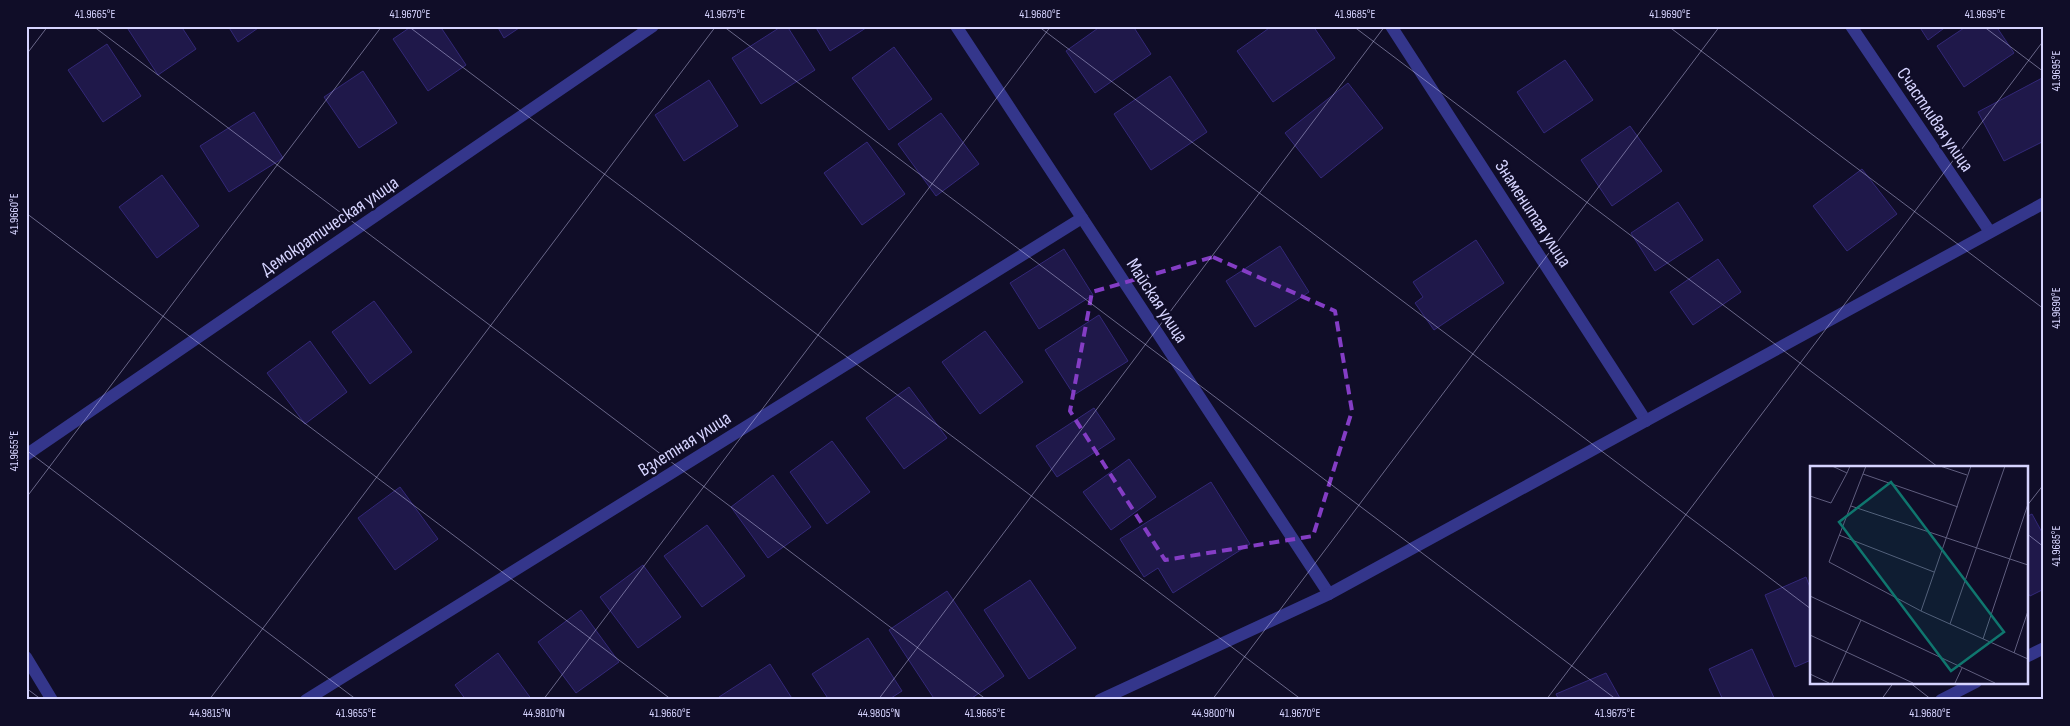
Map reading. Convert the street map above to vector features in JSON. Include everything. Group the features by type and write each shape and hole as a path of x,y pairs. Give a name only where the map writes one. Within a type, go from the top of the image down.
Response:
{"street":[{"name":"Демократическая улица","path":"26,455 652,26"},
{"name":"Майская улица","path":"956,26 1330,594"},
{"name":"Знаменитая улица","path":"1392,26 1646,420"},
{"name":"Счастливая улица","path":"1850,26 1990,232"},
{"path":"1100,700 1330,594 2044,203"},
{"name":"Взлетная улица","path":"306,700 1082,218"},
{"path":"2028,656 2044,648"},
{"path":"26,657 52,700"},
{"path":"1941,700 1972,684"}],"highlighted area":[{"path":"1213,257 1335,311 1352,411 1313,536 1165,560 1070,411 1092,292"}],"building":[{"path":"126,26 181,26 196,49 158,75"},
{"path":"228,26 261,26 238,42"},
{"path":"412,26 440,26 466,65 428,91 393,39"},
{"path":"497,26 522,26 504,38"},
{"path":"782,26 787,26 815,70 761,104 732,58"},
{"path":"815,26 869,26 830,51"},
{"path":"1101,26 1133,26 1151,54 1095,93 1066,51"},
{"path":"1272,26 1313,26 1335,58 1273,102 1237,51"},
{"path":"1919,26 1947,26 1928,40"},
{"path":"1967,26 1996,26 2014,53 1964,87 1937,46"},
{"path":"107,44 141,96 103,122 68,70"},
{"path":"894,47 932,99 889,130 852,78"},
{"path":"1565,60 1593,100 1544,133 1517,92"},
{"path":"363,71 397,123 359,148 324,97"},
{"path":"1170,76 1207,132 1151,170 1114,114"},
{"path":"2044,77 2044,141 2004,161 1978,112"},
{"path":"709,80 738,126 684,161 655,115"},
{"path":"1348,83 1383,128 1321,178 1285,133"},
{"path":"254,112 283,158 229,192 200,146"},
{"path":"941,113 979,164 936,196 898,144"},
{"path":"1630,126 1662,171 1612,206 1581,160"},
{"path":"867,142 905,194 862,225 824,173"},
{"path":"1862,169 1897,214 1847,251 1813,206"},
{"path":"162,175 199,226 157,258 119,207"},
{"path":"1678,202 1703,240 1655,271 1631,233"},
{"path":"1476,240 1504,283 1434,330 1415,303 1423,297 1413,282"},
{"path":"1280,246 1309,292 1255,327 1226,281"},
{"path":"1064,249 1093,295 1039,329 1010,283"},
{"path":"1718,259 1741,292 1693,325 1670,292"},
{"path":"374,301 412,352 370,384 332,332"},
{"path":"1099,315 1128,361 1074,395 1045,350"},
{"path":"985,331 1023,382 980,414 942,362"},
{"path":"310,341 347,392 305,424 267,373"},
{"path":"909,387 947,438 904,469 866,418"},
{"path":"1094,408 1115,439 1057,477 1036,446"},
{"path":"832,441 870,492 827,524 790,472"},
{"path":"1129,459 1156,497 1111,530 1083,492"},
{"path":"773,475 811,527 768,558 731,507"},
{"path":"1211,482 1250,544 1173,593 1158,568 1144,577 1120,539"},
{"path":"400,487 438,539 395,570 358,518"},
{"path":"2032,514 2044,536 2044,589 2030,596 2028,593 2028,516"},
{"path":"707,525 745,576 702,607 664,556"},
{"path":"643,565 681,617 638,648 600,597"},
{"path":"1806,577 1810,587 1810,660 1795,667 1765,595"},
{"path":"1030,580 1076,648 1029,679 984,610"},
{"path":"947,591 1004,676 969,700 935,700 889,630"},
{"path":"581,610 619,662 576,693 538,642"},
{"path":"868,638 902,691 888,700 829,700 812,674"},
{"path":"1752,649 1775,700 1723,700 1709,669"},
{"path":"498,653 532,700 466,700 455,685"},
{"path":"770,664 793,700 721,700 719,697"},
{"path":"1606,673 1621,700 1559,700 1556,694"}]}
